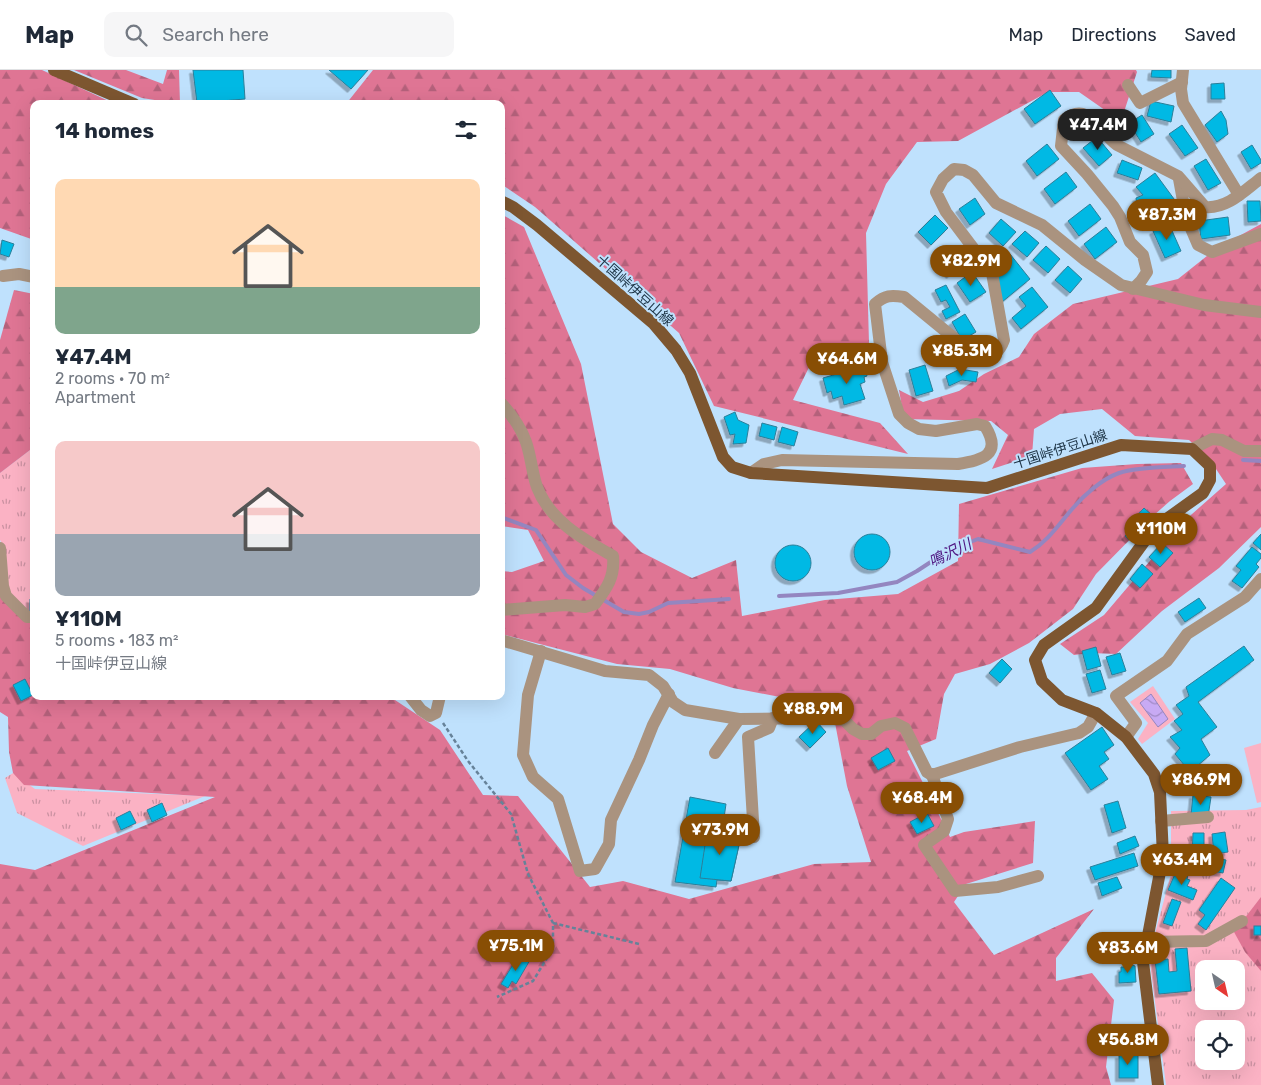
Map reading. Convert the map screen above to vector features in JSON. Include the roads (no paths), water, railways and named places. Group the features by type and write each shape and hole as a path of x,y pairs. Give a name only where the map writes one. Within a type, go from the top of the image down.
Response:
{"main road":[{"path":"54,70 125,100"},
{"name":"十国峠伊豆山線","path":"505,203 537,225 654,324 676,350 690,373 723,457 732,467 750,473 987,488 1121,445 1192,449"},
{"path":"1158,1085 1143,962 1163,856 1160,792 1154,774 1126,737 1096,712 1062,700 1042,681 1035,660 1044,645 1096,608 1154,528 1203,493 1210,480 1210,466 1192,449"}],"street":[{"path":"1128,85 1140,104 1182,76"},
{"path":"1182,76 1183,103 1239,195"},
{"path":"1133,289 1147,272 1143,255 1130,242 1120,217 1113,206 1061,146 1064,120 1071,114 1083,113 1090,117 1116,145 1178,176 1205,207 1214,208 1226,203 1261,178"},
{"path":"750,473 764,464 782,460 958,464 979,460 988,454 993,445 991,435 985,426 977,424 936,431 919,429 908,423 899,414 882,362 876,304 882,298 894,295 904,297 971,352 983,359 992,356 1000,349 1004,340 992,273 946,212 936,192 943,179 954,169 964,170 973,175 996,203 1042,225 1122,285 1204,305 1261,312"},
{"path":"1178,176 1186,217 1198,245 1212,252 1261,234"},
{"path":"1,277 19,274 30,276"},
{"path":"505,409 526,442 537,487 544,500 566,526 613,556 614,568 605,590 596,604 585,607 565,605 505,610"},
{"path":"1192,449 1212,439 1222,440 1244,451 1261,451"},
{"path":"0,548 3,586 6,596 27,617 30,617"},
{"path":"1126,737 1136,723 1116,696 1167,661 1187,634 1245,597 1261,579"},
{"path":"505,641 605,671 649,675 663,686 673,702 685,710 739,718 824,718 844,720 853,729 862,734 871,734 881,726 896,723 904,728 927,772 932,775 948,819 944,831 924,846 955,891 998,887 1038,876"},
{"path":"541,651 528,695 523,755 533,777 558,799 580,871 595,869 609,844 611,820 653,725 669,694"},
{"path":"413,700 421,710 430,716 436,713 439,700"},
{"path":"932,775 1020,747 1079,733 1088,727 1096,712"},
{"path":"715,753 739,718"},
{"path":"754,837 748,737 770,728 773,718"},
{"path":"1161,821 1208,817"},
{"path":"1146,942 1206,941 1242,921"}],"water":[{"path":"1151,694 1168,719 1158,727 1140,703"}],"waterway":[{"name":"鳴沢川","path":"1243,460 1261,461"},
{"name":"鳴沢川","path":"779,596 838,593 897,582 949,550 978,539 1030,552 1048,537 1082,498 1106,479 1119,473 1134,470 1184,466"},
{"name":"鳴沢川","path":"505,518 536,530 566,575 583,588 624,612 639,614 649,612 668,603 729,599"}]}
